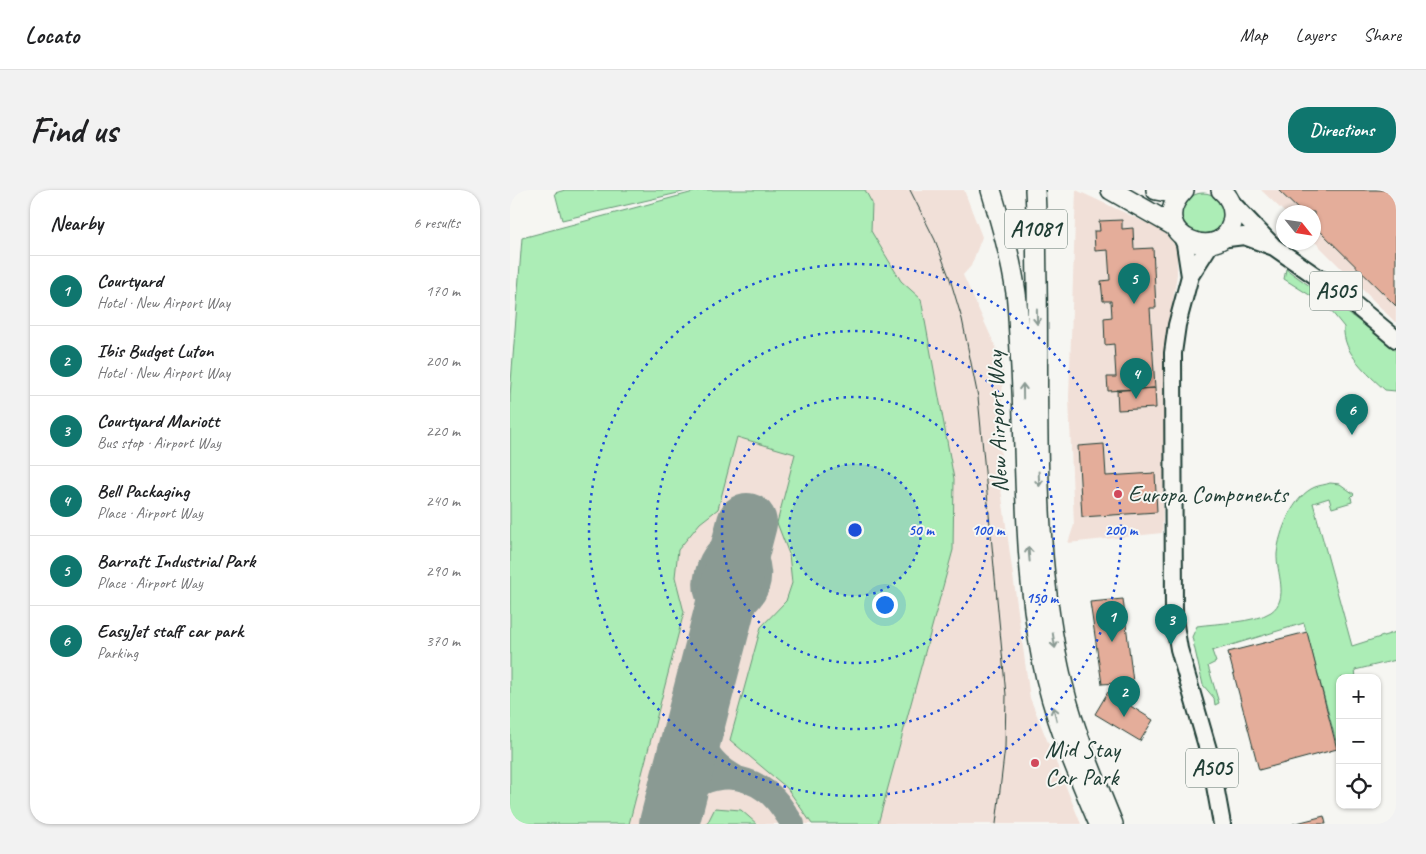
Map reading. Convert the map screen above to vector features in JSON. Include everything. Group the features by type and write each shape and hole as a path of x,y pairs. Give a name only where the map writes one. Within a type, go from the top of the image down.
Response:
{"highway":[{"name":"New Airport Way","path":"990,190 1006,244 1017,295 1022,372 1025,504 1033,595 1042,659 1057,721 1099,824"},
{"name":"New Airport Way","path":"1034,190 1038,462 1047,592 1058,666 1066,698 1079,741 1113,824"},
{"path":"1111,190 1178,231 1195,244 1216,241 1226,233 1233,218 1225,194"},
{"path":"1156,190 1172,192 1184,190"},
{"path":"1178,231 1173,207 1184,190"}],"main road":[{"name":"A505","path":"1225,194 1274,247 1343,295 1396,339"},
{"name":"A505","path":"1178,231 1185,244 1190,276"},
{"name":"A505","path":"1222,824 1209,753 1179,649 1174,619 1174,353 1177,325 1190,276 1216,241 1244,236 1274,247"}],"shaded area":[{"path":"701,190 964,190 982,237 971,266 963,275 1003,363 1000,482 1030,698 1081,824 510,824 510,396 522,238"},
{"path":"1076,190 1164,231 1177,248 1177,274 1169,326 1162,533 1068,543 1074,525 1069,397"},
{"path":"1261,190 1396,190 1396,323 1321,248 1321,205 1277,205"}],"green space":[{"path":"565,190 691,190 562,220 555,193"},
{"path":"701,190 865,190 872,203 871,231 901,281 921,299 954,479 953,550 878,824 812,824 787,788 730,740 761,627 786,601 792,583 789,554 777,523 795,454 737,437 718,509 700,523 678,550 675,577 684,612 629,824 510,824 510,396 522,238"},
{"path":"1203,193 1218,199 1224,214 1218,229 1203,235 1188,229 1182,214 1188,199"},
{"path":"1286,269 1356,319 1396,351 1396,391 1385,390 1364,370 1347,346 1344,337 1344,327 1327,306 1284,279"},
{"path":"1330,483 1340,484 1354,494 1351,497 1352,502 1332,508 1329,498 1313,503 1352,646 1396,632 1396,660 1355,670 1356,674 1336,674 1336,741 1304,623 1212,651 1216,662 1208,666 1219,703 1215,705 1214,698 1203,685 1192,637 1197,626 1235,622 1264,616 1277,607 1280,600 1281,585 1277,554 1284,526 1300,498 1315,487"},
{"path":"715,808 741,810 757,824 707,824"}],"building":[{"path":"1278,190 1396,190 1396,306 1321,232 1321,205 1294,205"},
{"path":"1122,220 1122,229 1133,228 1134,249 1153,248 1156,308 1150,308 1155,388 1108,391 1107,377 1116,377 1114,344 1105,345 1104,318 1112,317 1111,301 1103,301 1101,281 1110,280 1108,250 1095,251 1094,231 1100,231 1099,221"},
{"path":"1155,388 1156,408 1118,410 1117,390"},
{"name":"Europa Components","path":"1104,444 1106,476 1155,473 1157,512 1082,517 1078,446"},
{"path":"1123,599 1133,682 1102,684 1090,602"},
{"path":"1307,632 1336,749 1259,770 1228,652"},
{"path":"1108,692 1153,720 1140,741 1095,714"},
{"path":"1324,816 1326,824 1293,824"}],"taxiway":[{"path":"742,539 755,556 759,572 757,587 750,600 740,608 728,612 718,609 709,600 705,587 706,579 711,561 717,552 731,542 742,539"},
{"path":"697,717 700,736 707,752 712,759 734,776"},
{"path":"672,813 690,791 714,779 727,777 753,783 766,791 778,802 793,824"}],"runway":[{"path":"669,824 747,523"}],"tram line":[{"path":"910,190 935,240 950,279 962,319 978,397 1006,695 1005,747 996,824"}],"place":[{"name":"Barratt Industrial Park","path":"1134,304"},
{"name":"Bell Packaging","path":"1136,399"},
{"name":"EasyJet staff car park","path":"1352,435"},
{"name":"Europa Components","path":"1118,494"},
{"name":"Courtyard","path":"1112,642"},
{"name":"Courtyard Mariott","path":"1171,645"},
{"name":"Ibis Budget Luton","path":"1124,717"},
{"name":"Mid Stay Car Park","path":"1035,763"}]}
